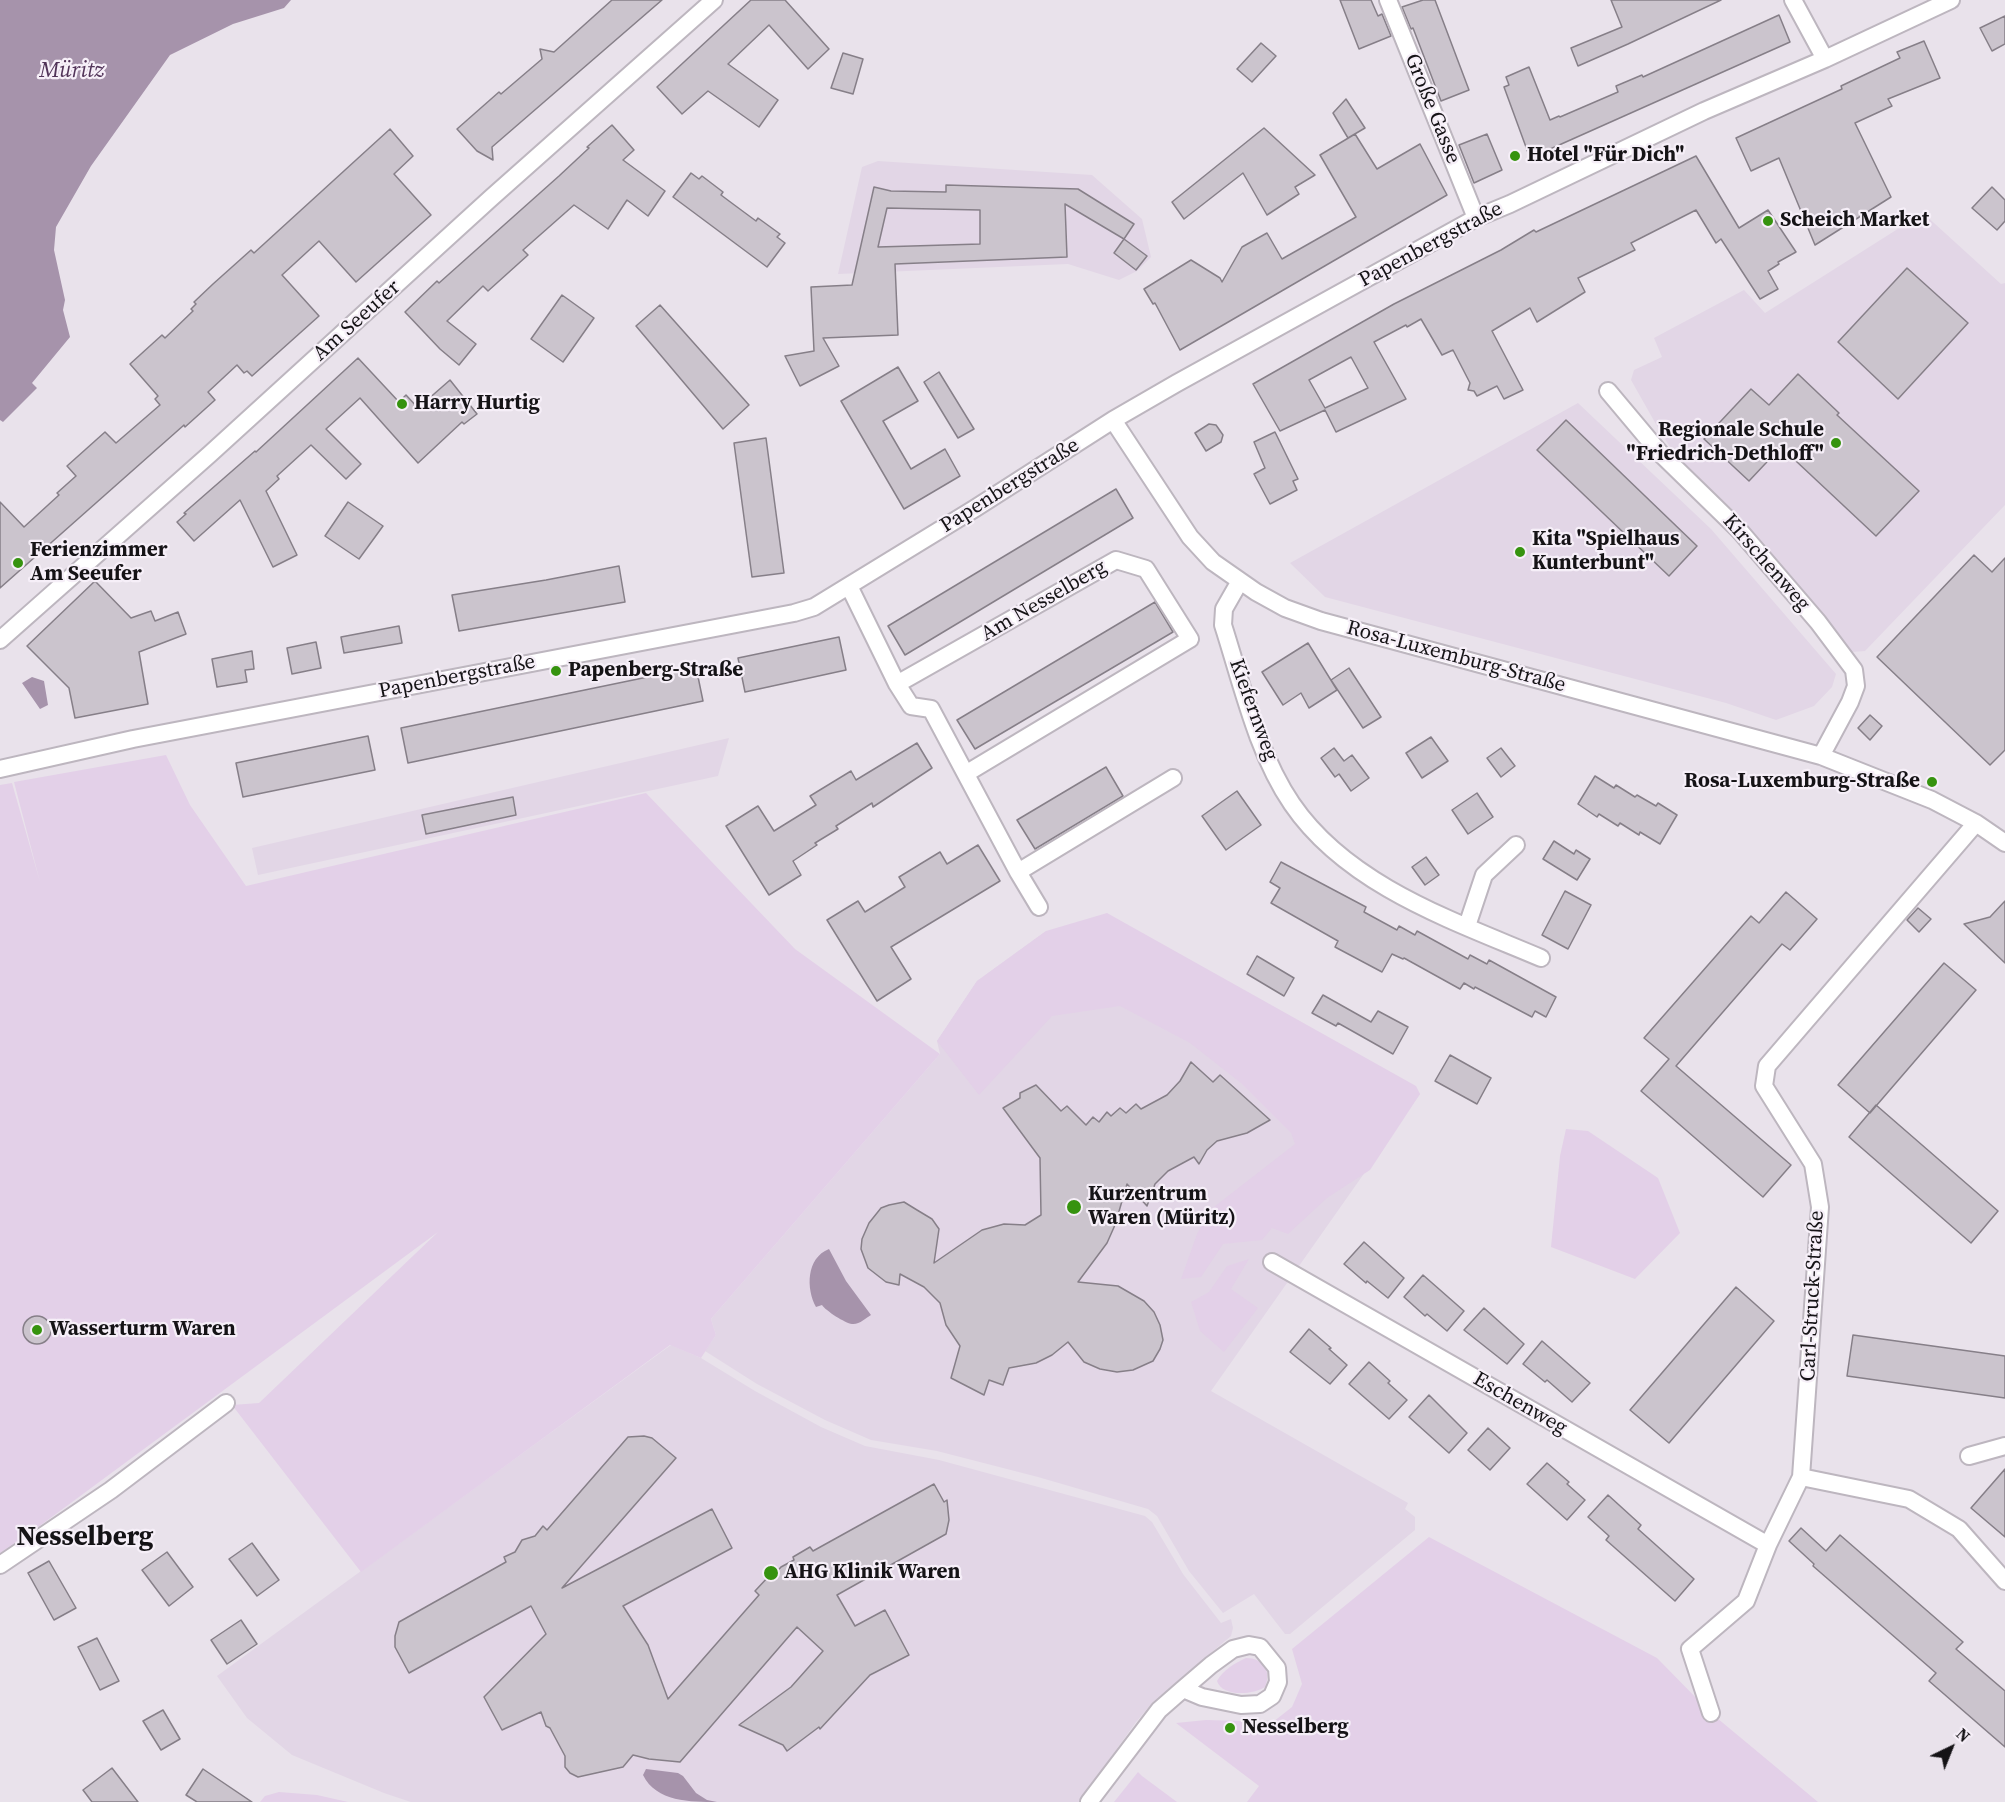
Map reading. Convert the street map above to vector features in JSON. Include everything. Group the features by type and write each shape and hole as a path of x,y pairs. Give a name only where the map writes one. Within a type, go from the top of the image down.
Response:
{"street":[{"name":"Am Seeufer","path":"0,640 304,370 491,198 714,0"},
{"name":"Große Gasse","path":"1388,0 1476,218"},
{"path":"1793,0 1825,59"},
{"name":"Papenbergstraße","path":"0,769 133,739 794,614 814,607 1177,382 1476,218 1704,111 1825,59 1951,0"},
{"name":"Kirschenweg","path":"1608,391 1660,453 1739,530 1818,622 1854,670 1856,686 1850,702 1821,756"},
{"name":"Rosa-Luxemburg-Straße","path":"1113,420 1190,537 1214,562 1240,581 1285,608 1321,621 1821,756 1932,800 1976,823 2005,843"},
{"name":"Am Nesselberg","path":"897,684 1116,560 1146,569 1190,639 967,773"},
{"name":"Kiefernweg","path":"1240,581 1224,609 1223,626 1255,729 1291,803 1310,827 1354,866 1404,897 1541,958"},
{"path":"849,586 897,684 911,706 931,709 1039,907"},
{"path":"1018,872 1173,778"},
{"name":"Carl-Struck-Straße","path":"1711,1713 1690,1649 1746,1601 1768,1545 1801,1477 1820,1207 1813,1164 1764,1086 1767,1066 1976,823"},
{"path":"1467,926 1484,875 1516,845"},
{"name":"Eschenweg","path":"1272,1262 1768,1545"},
{"path":"0,1565 121,1483 226,1403"},
{"path":"1969,1456 2005,1446"},
{"path":"1801,1477 1909,1499 1959,1529 2005,1581"},
{"path":"1089,1802 1159,1710 1183,1689 1233,1649 1250,1645 1260,1647 1277,1668 1278,1682 1272,1696 1260,1704 1241,1705 1202,1697 1183,1689"}],"shaded area":[{"path":"878,161 1092,175 1142,219 1151,257 1137,271 1119,280 1068,264 838,274 862,167"},
{"name":"Regionale Schule \"Friedrich-Dethloff\"","path":"1923,213 2001,284 2005,283 2005,505 1865,651 1852,652 1733,510 1678,460 1631,380 1634,370 1662,357 1654,338 1744,290 1765,313"},
{"name":"Kita \"Spielhaus Kunterbunt\"","path":"1578,403 1711,529 1836,674 1832,687 1814,706 1776,720 1726,703 1325,597 1290,563"},
{"path":"729,738 718,776 258,875 252,848"},
{"path":"166,755 190,805 246,886 646,793 795,949 940,1054 711,1319 716,1335 701,1358 670,1345 361,1572 232,1405 259,1403 438,1232 0,1553 0,785 12,783 40,882 14,782"},
{"path":"1107,913 1416,1086 1420,1094 1370,1170 1327,1198 1288,1234 1272,1228 1262,1240 1223,1244 1201,1277 1181,1279 1197,1234 1210,1210 1295,1144 1291,1133 1241,1083 1190,1043 1120,1006 1052,1016 979,1095 937,1041 977,981 1046,931"},
{"name":"Kurzentrum Waren (Müritz)","path":"1046,931 1420,1094 1211,1391 1408,1503 1405,1509 1415,1517 1415,1530 1290,1634 1285,1634 1254,1594 1223,1613 1189,1571 1157,1516 1148,1509 937,1451 871,1440 825,1420 757,1384 705,1351 716,1335 711,1319 940,1054 937,1041 977,981"},
{"path":"1566,1129 1588,1131 1658,1178 1680,1233 1635,1279 1551,1247 1560,1156"},
{"path":"1249,1259 1231,1289 1258,1308 1224,1352 1200,1331 1191,1302 1209,1292 1227,1266"},
{"name":"AHG Klinik Waren","path":"671,1345 701,1358 821,1427 865,1446 939,1460 1145,1516 1152,1522 1183,1574 1221,1623 1231,1619 1233,1628 1231,1636 1154,1701 1136,1722 1079,1802 411,1802 292,1755 247,1718 217,1676"},
{"path":"1429,1537 1657,1658 1711,1713 1818,1802 1247,1802 1259,1786 1176,1723 1206,1720 1273,1722 1292,1707 1302,1684 1292,1649"},
{"path":"1246,1658 1257,1660 1264,1666 1267,1671 1265,1687 1246,1693 1225,1690 1217,1681 1223,1673"},
{"path":"1138,1772 1142,1776 1177,1802 1114,1802"},
{"path":"279,1792 317,1795 348,1802 260,1802 265,1796"}],"water":[{"name":"Müritz","path":"0,0 291,0 284,8 233,24 170,55 91,166 56,227 54,250 65,300 63,310 70,337 32,383 37,388 3,422 0,420"},
{"path":"32,677 44,681 48,705 40,709 22,683"},
{"path":"829,1249 846,1281 871,1315 862,1321 852,1324 831,1313 822,1305 816,1307 811,1292 810,1275 816,1259"},
{"path":"646,1769 678,1773 696,1793 707,1800 717,1802 686,1801 656,1791 643,1775"}],"building":[{"path":"612,0 662,0 492,147 493,160 477,151 457,129 499,92 501,94 542,59 540,49 554,52"},
{"path":"751,0 785,0 829,49 808,69 769,25 728,64 778,100 759,127 708,91 682,114 657,87"},
{"path":"1340,0 1371,0 1378,16 1382,14 1391,36 1359,49"},
{"path":"1423,0 1435,0 1469,90 1441,101 1413,28 1411,29 1402,7"},
{"path":"1611,0 1721,0 1578,66 1571,48 1622,27"},
{"path":"1779,15 1790,42 1530,158 1504,87 1509,85 1506,77 1529,67 1550,120 1618,92 1616,86 1642,75 1643,77"},
{"path":"2005,16 2005,44 1992,51 1980,28"},
{"path":"1924,41 1940,78 1888,99 1892,106 1855,123 1891,197 1815,245 1779,158 1751,171 1736,138 1842,89 1841,86 1900,58 1897,52"},
{"path":"1261,43 1276,56 1252,82 1237,69"},
{"path":"843,53 863,59 853,94 831,88"},
{"path":"1346,99 1365,128 1348,138 1333,113"},
{"path":"612,125 634,150 623,160 665,191 648,216 627,200 608,229 574,205 523,250 528,255 488,291 483,286 447,321 476,344 459,365 440,349 405,312 437,281 439,283 559,176"},
{"path":"1264,128 1315,175 1295,187 1299,194 1267,215 1243,173 1184,219 1172,202"},
{"path":"390,129 413,156 394,174 431,215 356,282 319,241 282,275 319,316 252,376 247,371 244,373 237,365 208,392 215,400 0,588 0,502 24,527 76,476 67,466 105,432 116,443 160,405 155,399 158,396 130,364 162,335 165,338 193,311 191,309 196,304 194,302 213,284 251,250 254,253"},
{"path":"1355,134 1377,169 1420,144 1447,195 1180,350 1155,303 1153,304 1144,289 1191,260 1220,278 1222,282 1242,247 1267,233 1282,259 1356,217 1320,155"},
{"path":"1487,134 1502,170 1474,183 1459,145"},
{"path":"1696,156 1739,228 1768,210 1796,252 1778,262 1779,264 1768,271 1778,289 1760,299 1721,239 1716,243 1696,210 1631,243 1635,250 1578,278 1585,292 1537,322 1530,308 1492,331 1523,390 1504,399 1497,386 1477,396 1474,391 1468,390 1470,383 1453,350 1442,355 1421,319 1374,342 1406,399 1336,432 1325,410 1280,431 1253,384 1394,304 1501,250 1534,230 1536,232","holes":["1351,357 1368,388 1325,408 1309,380"]},
{"path":"691,173 699,179 702,176 723,192 721,195 729,201 756,221 758,218 780,234 777,237 785,243 767,267 673,197"},
{"path":"946,185 1078,189 1134,224 1124,239 1065,204 1067,257 895,264 898,335 823,338 839,366 800,386 785,356 814,351 811,287 852,285 874,187 891,191 946,192","holes":["887,208 980,210 980,244 878,247"]},
{"path":"1992,187 2005,200 2005,221 1997,230 1972,208"},
{"path":"1124,239 1147,256 1136,270 1114,253"},
{"path":"1907,268 1968,323 1898,399 1838,342"},
{"path":"562,295 594,318 563,362 531,339"},
{"path":"660,305 749,405 723,429 636,326"},
{"path":"358,358 399,402 406,395 418,408 450,380 477,414 464,424 462,422 418,463 360,398 326,429 361,464 346,479 311,445 277,476 279,479 266,491 297,555 273,567 240,500 194,541 177,522 186,514 184,513 256,452"},
{"path":"898,367 918,401 883,421 911,469 945,449 960,476 904,509 841,401"},
{"path":"939,372 974,429 958,438 924,382"},
{"path":"1798,374 1839,413 1837,415 1919,491 1876,536 1781,447 1749,481 1704,439 1751,389 1769,405"},
{"path":"1566,420 1697,546 1669,576 1537,450"},
{"path":"1209,424 1216,425 1223,435 1221,442 1206,451 1195,433"},
{"path":"1275,432 1298,479 1293,481 1297,490 1270,504 1254,474 1265,468 1254,442"},
{"path":"766,438 784,573 752,577 734,443"},
{"path":"1116,489 1133,518 905,655 888,626"},
{"path":"348,502 383,526 359,559 325,536"},
{"path":"1974,555 1992,572 2005,558 2005,750 1990,765 1877,657"},
{"path":"619,566 625,602 459,631 452,595"},
{"path":"95,581 131,618 151,611 155,621 178,612 186,634 139,652 148,704 75,718 69,688 27,646"},
{"path":"1155,602 1173,632 975,749 957,720"},
{"path":"399,626 402,643 344,653 341,637"},
{"path":"839,637 846,670 745,692 738,658"},
{"path":"316,642 321,668 292,674 287,648"},
{"path":"1308,643 1337,690 1309,708 1301,693 1283,705 1262,672"},
{"path":"252,651 254,669 245,670 247,682 217,687 212,659"},
{"path":"696,667 703,701 408,763 401,728"},
{"path":"1349,668 1381,717 1363,728 1331,680"},
{"path":"1870,715 1882,726 1870,740 1858,728"},
{"path":"368,736 375,770 243,797 236,763"},
{"path":"1431,737 1448,761 1422,778 1406,753"},
{"path":"917,743 932,768 873,807 872,803 836,826 838,829 815,843 817,845 793,861 801,875 769,895 726,826 758,806 774,831 816,805 810,796 851,771 856,780"},
{"path":"1334,748 1344,761 1352,755 1369,778 1351,791 1339,774 1335,777 1321,758"},
{"path":"1501,748 1515,766 1501,777 1487,758"},
{"path":"1106,767 1123,796 1035,849 1017,820"},
{"path":"1595,776 1614,788 1616,785 1656,806 1658,803 1677,815 1660,844 1620,823 1618,826 1599,814 1597,817 1578,804"},
{"path":"1237,791 1261,825 1226,850 1202,816"},
{"path":"1477,793 1493,817 1468,834 1452,810"},
{"path":"513,797 516,815 426,834 422,815"},
{"path":"1554,841 1574,854 1576,850 1590,859 1577,880 1543,859"},
{"path":"978,845 1000,881 891,947 911,979 877,1001 827,920 858,901 865,912 905,887 899,877 940,852 947,864"},
{"path":"1426,857 1439,875 1425,885 1412,867"},
{"path":"1281,862 1366,907 1364,912 1397,930 1399,926 1415,935 1417,931 1468,959 1470,955 1487,964 1489,960 1556,997 1546,1017 1535,1011 1532,1017 1464,983 1460,989 1404,958 1392,954 1382,972 1335,947 1338,941 1271,903 1280,888 1270,882"},
{"path":"1565,891 1591,905 1568,949 1542,935"},
{"path":"1786,892 1817,919 1790,950 1782,944 1676,1066 1791,1165 1763,1197 1641,1091 1669,1059 1644,1038 1751,916 1759,923"},
{"path":"2005,901 2005,963 1964,924 1990,917"},
{"path":"1918,908 1931,919 1919,932 1907,920"},
{"path":"1257,956 1294,978 1284,996 1247,974"},
{"path":"1944,963 1976,990 1870,1113 1838,1085"},
{"path":"1323,995 1371,1022 1378,1011 1408,1027 1393,1054 1338,1023 1336,1026 1312,1013"},
{"path":"1450,1055 1491,1078 1477,1104 1435,1081"},
{"path":"1191,1062 1213,1082 1220,1075 1270,1120 1247,1133 1217,1141 1207,1150 1199,1164 1194,1157 1168,1171 1155,1184 1147,1206 1127,1184 1107,1243 1078,1282 1118,1286 1144,1301 1154,1312 1163,1340 1153,1361 1133,1370 1117,1372 1100,1369 1084,1362 1068,1342 1052,1355 1036,1363 1009,1368 1003,1385 989,1380 984,1395 951,1378 960,1346 946,1325 940,1303 924,1287 900,1274 899,1285 886,1282 868,1268 861,1249 862,1239 869,1223 881,1208 904,1202 932,1219 939,1229 934,1263 982,1230 1004,1224 1025,1225 1041,1215 1040,1158 1003,1108 1020,1098 1020,1093 1036,1085 1061,1111 1067,1106 1086,1125 1093,1117 1099,1122 1107,1112 1111,1116 1120,1108 1126,1113 1136,1104 1141,1109 1167,1095 1180,1081"},
{"path":"1876,1105 1998,1211 1971,1243 1849,1137"},
{"path":"1364,1242 1404,1278 1388,1298 1344,1264"},
{"path":"1423,1275 1464,1311 1447,1331 1427,1314 1425,1316 1404,1297"},
{"path":"1736,1287 1774,1321 1669,1443 1630,1410"},
{"path":"1484,1308 1524,1344 1507,1364 1464,1330"},
{"name":"Wasserturm Waren","path":"37,1316 47,1320 51,1330 47,1340 37,1344 27,1340 23,1330 27,1320"},
{"path":"1309,1329 1347,1365 1330,1384 1290,1352"},
{"path":"1853,1335 2005,1356 2005,1398 1847,1376"},
{"path":"1542,1341 1590,1383 1572,1402 1547,1380 1545,1382 1523,1364"},
{"path":"1369,1362 1407,1400 1389,1419 1349,1384"},
{"path":"1429,1395 1467,1433 1449,1453 1409,1417"},
{"path":"1488,1428 1510,1448 1490,1470 1468,1450"},
{"path":"628,1437 652,1438 676,1458 562,1588 712,1509 732,1548 623,1606 648,1645 668,1699 759,1595 755,1591 769,1576 771,1578 781,1567 794,1560 793,1557 810,1547 813,1551 934,1484 944,1502 947,1500 949,1520 946,1534 837,1595 855,1626 885,1610 909,1655 870,1675 820,1729 819,1727 787,1751 783,1745 739,1725 791,1687 823,1651 797,1627 680,1762 633,1755 623,1767 578,1777 565,1767 565,1756 550,1728 546,1726 541,1712 502,1730 484,1697 546,1634 531,1606 409,1673 395,1647 395,1636 399,1622 506,1562 504,1557 515,1552 522,1540 535,1536 543,1526 547,1530"},
{"path":"1547,1463 1585,1500 1567,1520 1527,1484"},
{"path":"2005,1469 2005,1537 1971,1508"},
{"path":"1608,1495 1641,1525 1638,1529 1694,1579 1675,1601 1606,1540 1609,1536 1588,1517"},
{"path":"1801,1528 1826,1551 1840,1535 1963,1642 1956,1649 2005,1691 2005,1747 1929,1681 1936,1673 1813,1566 1814,1564 1789,1541"},
{"path":"252,1543 279,1580 257,1596 229,1559"},
{"path":"167,1552 193,1587 169,1606 142,1570"},
{"path":"49,1561 76,1608 54,1620 28,1573"},
{"path":"241,1620 257,1644 227,1664 211,1640"},
{"path":"97,1638 119,1681 100,1690 78,1647"},
{"path":"163,1710 180,1739 161,1750 143,1721"},
{"path":"112,1768 138,1802 92,1802 83,1790"},
{"path":"203,1769 252,1802 197,1802 186,1795"}],"place":[{"name":"Hotel \"Für Dich\"","path":"1515,156"},
{"name":"Scheich Market","path":"1768,221"},
{"name":"Harry Hurtig","path":"402,404"},
{"name":"Regionale Schule \"Friedrich-Dethloff\"","path":"1836,443"},
{"name":"Kita \"Spielhaus Kunterbunt\"","path":"1520,552"},
{"name":"Ferienzimmer Am Seeufer","path":"18,563"},
{"name":"Papenberg-Straße","path":"556,671"},
{"name":"Rosa-Luxemburg-Straße","path":"1932,782"},
{"name":"Kurzentrum Waren (Müritz)","path":"1074,1207"},
{"name":"Wasserturm Waren","path":"37,1330"},
{"name":"AHG Klinik Waren","path":"771,1573"},
{"name":"Nesselberg","path":"1230,1728"}],"district":[{"name":"Nesselberg","path":"85,1538"}]}
